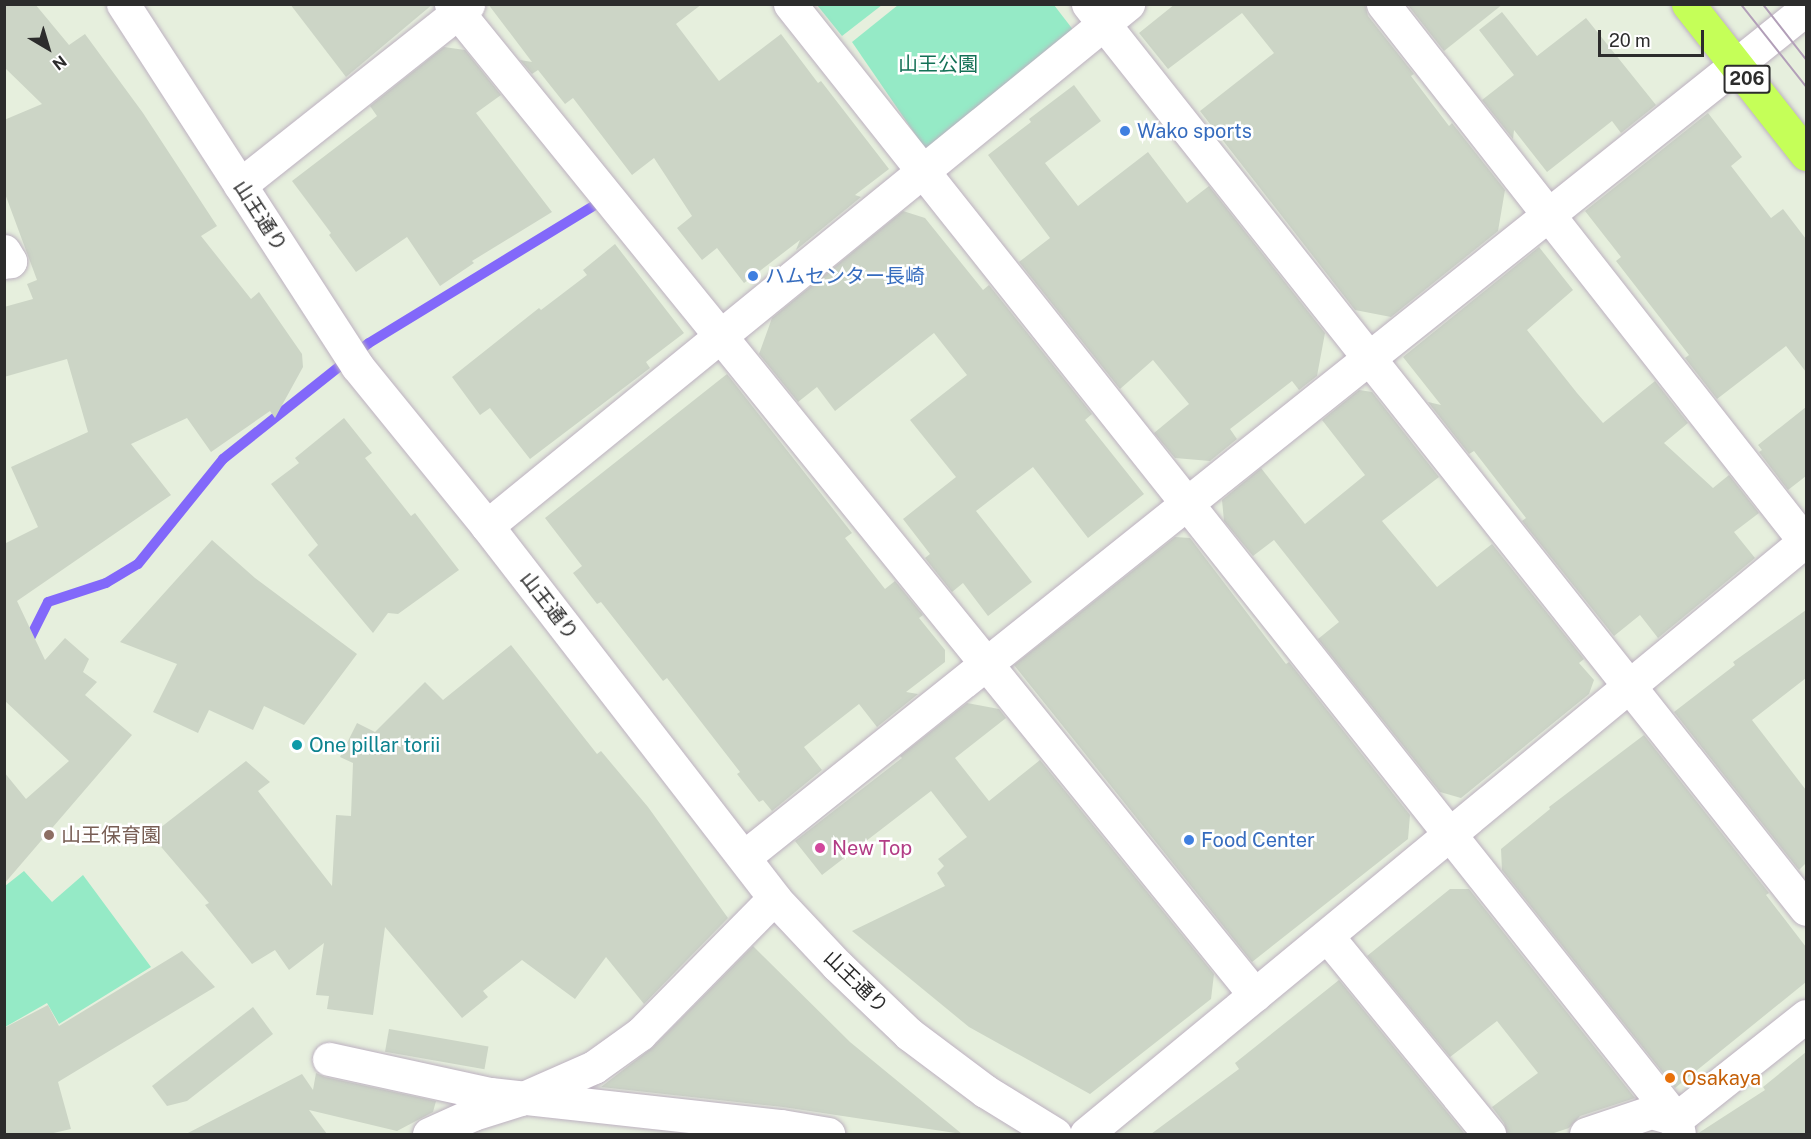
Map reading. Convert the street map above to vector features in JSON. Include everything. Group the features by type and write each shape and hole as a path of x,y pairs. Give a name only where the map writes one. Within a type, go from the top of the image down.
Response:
{"highway":[{"name":"206","path":"1688,4 1806,154"}],"street":[{"name":"山王通り","path":"123,4 357,366 487,526 774,898 837,965 909,1034 985,1090 1055,1134"},
{"path":"790,4 1678,1127"},
{"path":"1086,1134 1806,541 1383,4"},
{"path":"240,186 459,7 720,336 1255,995"},
{"path":"744,857 1806,9"},
{"path":"487,526 923,172 1106,11 1369,358 1806,909"},
{"path":"4,251 10,261 4,262"},
{"path":"429,1134 473,1114 520,1099 594,1067 640,1034 774,898"},
{"path":"1327,936 1489,1134"},
{"path":"1678,1127 1806,1016"},
{"path":"329,1059 520,1099 781,1126 828,1134"},
{"path":"1586,1134 1651,1112 1678,1127"}],"green space":[{"path":"817,5 882,5 842,36"},
{"name":"山王公園","path":"898,5 1054,5 1074,31 926,150 852,42"},
{"path":"24,871 52,902 83,875 151,967 59,1024 47,1003 5,1027 5,886"}],"building":[{"path":"4,4 35,4 69,45 85,34 143,113 217,226 201,236 251,299 259,292 302,354 303,367 275,418 270,411 211,452 187,418 131,444 171,495 17,601 45,660 65,638 89,659 83,672 97,682 85,695 132,735 4,884 4,772 26,799 69,761 4,700 4,544 38,527 11,467 88,432 67,359 4,377 4,307 33,299 27,284 37,280 4,191 4,120 42,104 4,67"},
{"path":"290,4 433,4 346,77"},
{"path":"488,4 702,4 676,24 719,81 781,34 818,83 821,81 889,169 855,195 861,197 796,250 800,240 744,283 717,248 702,260 677,228 692,216 654,158 632,175 573,98 565,104 538,70 532,74 520,60 532,62"},
{"path":"1175,4 1365,4 1368,16 1414,74 1411,76 1449,126 1452,123 1505,190 1498,231 1391,317 1355,310 1200,111 1274,53 1242,13 1168,69 1139,33"},
{"path":"1407,4 1503,4 1444,51"},
{"path":"1502,12 1537,56 1586,18 1656,105 1621,133 1612,121 1547,172 1514,130 1513,139 1482,100 1514,75 1479,30"},
{"path":"444,47 465,50 501,95 476,113 552,212 472,261 474,263 440,286 407,237 356,272 329,235 331,233 292,181 377,116 370,106"},
{"path":"1074,85 1101,121 1045,163 1078,206 1148,152 1187,203 1209,186 1325,333 1317,376 1299,390 1292,381 1230,429 1237,439 1210,461 1175,458 1154,433 1189,404 1153,360 1120,389 1019,262 1050,238 988,155 1031,122 1029,119"},
{"path":"1708,113 1742,157 1731,166 1771,218 1783,209 1806,239 1806,372 1786,346 1717,399 1685,358 1689,355 1616,261 1621,257 1585,211"},
{"path":"903,211 925,218 983,290 989,285 1092,414 1085,420 1144,494 1088,538 1033,467 976,511 1032,582 988,616 963,583 952,592 925,558 930,554 903,519 956,477 910,420 967,375 934,333 835,411 817,387 798,402 759,354 772,318"},
{"path":"615,244 684,333 646,362 650,368 530,459 490,408 480,415 452,377 539,308 541,310 587,275 583,270"},
{"path":"1539,247 1573,290 1527,330 1577,393 1603,423 1655,381 1688,423 1664,443 1713,488 1729,475 1759,513 1734,532 1755,558 1658,638 1640,615 1614,636 1522,521 1526,518 1474,451 1469,454 1428,402 1441,405 1403,357"},
{"path":"727,374 852,533 845,538 885,589 895,581 923,615 919,618 945,650 945,662 906,692 918,694 877,727 859,704 804,747 822,770 772,811 763,800 759,802 737,774 740,772 667,678 663,681 601,602 597,604 573,573 582,566 545,518"},
{"path":"1359,390 1372,392 1439,477 1382,521 1437,587 1492,544 1584,659 1579,663 1594,680 1589,694 1461,798 1440,792 1318,639 1339,622 1274,540 1253,556 1224,521 1222,500 1261,468 1305,524 1365,475 1322,420"},
{"path":"1806,407 1806,476 1788,490 1759,452 1762,450 1758,445"},
{"path":"344,418 372,453 365,458 411,516 415,513 459,570 398,614 388,613 373,633 308,555 318,545 271,484 299,463 295,458"},
{"path":"1175,537 1190,538 1286,664 1289,662 1410,815 1408,839 1252,962 1014,665"},
{"path":"212,540 255,578 357,654 304,725 264,706 253,730 209,710 198,733 153,712 177,664 120,642"},
{"path":"1806,610 1806,678 1752,720 1806,790 1806,863 1799,870 1674,712 1735,665 1733,662"},
{"path":"511,645 597,754 601,751 648,807 728,918 644,1004 606,957 575,999 522,960 483,991 488,997 462,1018 385,927 373,1015 327,1009 329,996 316,995 324,943 289,970 275,950 252,964 205,905 209,903 151,835 246,761 270,782 258,791 332,886 336,815 351,816 353,763 340,757 357,723 375,732 425,682 443,700"},
{"path":"967,703 999,709 1006,718 955,758 989,801 1040,760 1214,974 1211,999 1090,1094 969,1027 852,931 945,886 937,873 944,866 938,859 967,837 931,791 822,875 795,841 902,758 900,756"},
{"path":"1644,735 1769,893 1766,895 1806,947 1806,982 1675,1088 1502,870 1501,849 1550,809 1549,807"},
{"path":"1450,889 1469,889 1635,1098 1580,1116 1569,1128 1551,1134 1507,1134 1504,1123 1492,1107 1538,1073 1497,1021 1450,1057 1367,956"},
{"path":"753,946 850,1042 962,1134 783,1107 601,1087 653,1047"},
{"path":"182,951 215,987 58,1082 71,1129 49,1134 4,1134 4,1028 48,1005 59,1026"},
{"path":"1339,980 1465,1134 1151,1134 1239,1069 1235,1063"},
{"path":"253,1007 273,1034 187,1101 167,1106 152,1086"},
{"path":"389,1029 488,1047 484,1069 385,1052"},
{"path":"1806,1052 1806,1134 1697,1134 1765,1090 1763,1087"},
{"path":"316,1073 325,1077 436,1101 433,1112 397,1131 309,1110 327,1134 186,1134 302,1074 313,1090"}],"waterway":[{"path":"27,644 48,602 106,583 138,564 223,459 369,343 600,202"}],"tram line":[{"path":"1741,4 1806,86"},
{"path":"1763,4 1806,59"}],"place":[{"name":"Wako sports","path":"1125,131"},
{"name":"ハムセンター長崎","path":"753,276"},
{"name":"One pillar torii","path":"297,745"},
{"name":"山王保育園","path":"49,835"},
{"name":"Food Center","path":"1189,840"},
{"name":"New Top","path":"820,848"},
{"name":"Osakaya","path":"1670,1078"}]}
